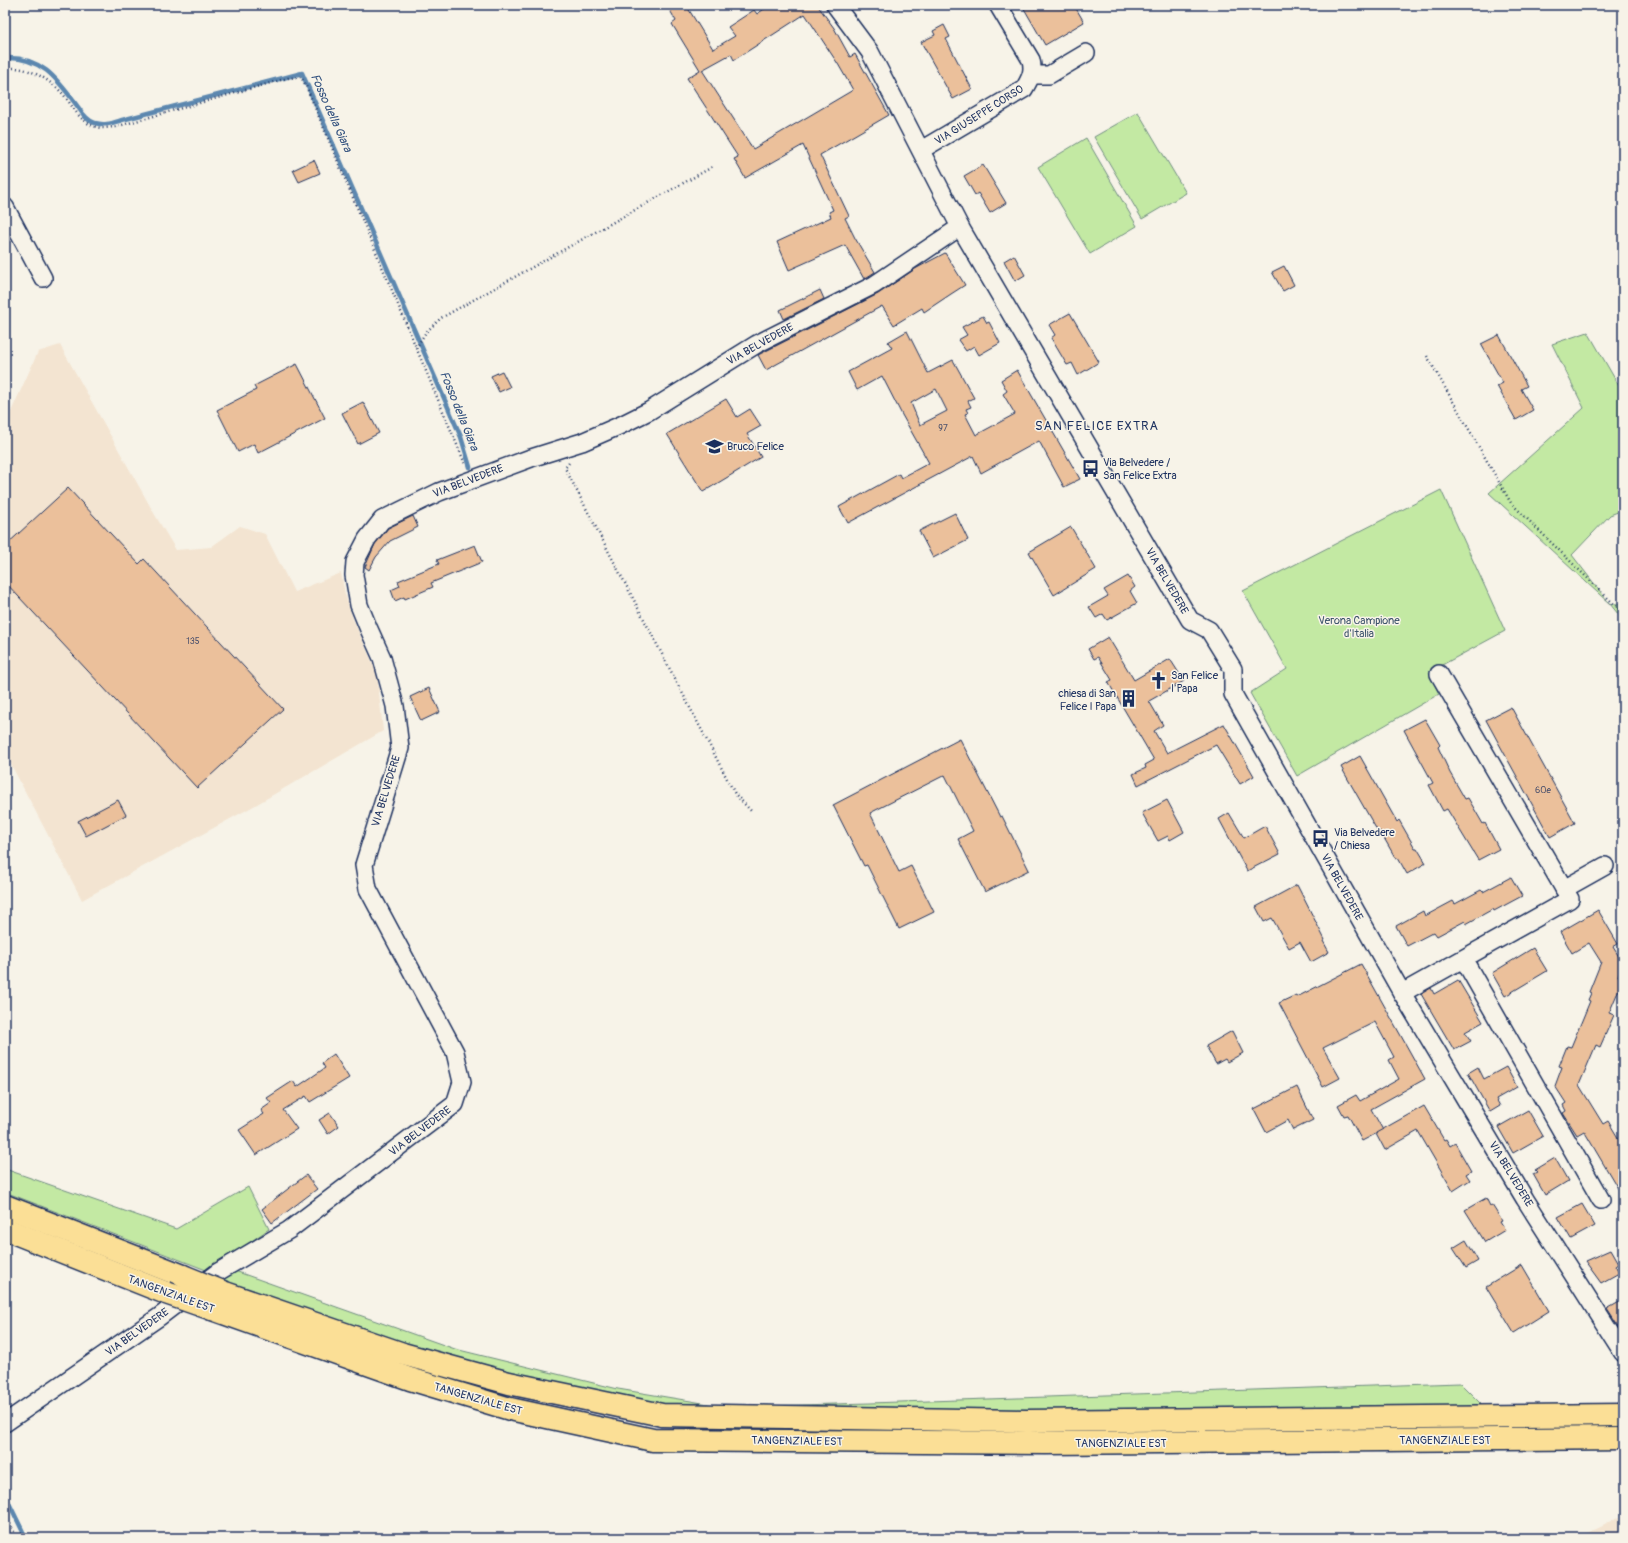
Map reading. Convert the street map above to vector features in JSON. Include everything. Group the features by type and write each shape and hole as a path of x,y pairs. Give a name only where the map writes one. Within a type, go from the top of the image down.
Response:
{"highway":[{"name":"TANGENZIALE EST","path":"5,1206 183,1276 218,1301 410,1379 510,1409 653,1440 1046,1443 1623,1438"},
{"name":"TANGENZIALE EST","path":"5,1229 166,1293 218,1301 509,1383 662,1414 1027,1421 1623,1415"}],"street":[{"name":"VIA BELVEDERE","path":"835,5 870,52 960,227 1190,620 1209,630 1234,669 1233,694 1402,993 1525,1199 1623,1353"},
{"name":"VIA GIUSEPPE CORSO","path":"921,150 1024,89 1032,75 1033,69 1031,60 998,5"},
{"name":"VIA GIUSEPPE CORSO","path":"1032,75 1049,75 1086,53"},
{"path":"5,207 43,278"},
{"name":"VIA BELVEDERE","path":"5,1423 159,1318 218,1272 290,1230 456,1104 462,1082 455,1052 368,889 364,865 400,748 395,706 382,658 359,605 354,575 355,562 367,539 382,520 439,492 531,458 582,442 649,411 757,344 874,285 960,227"},
{"path":"1402,993 1464,960 1570,899 1440,674"},
{"path":"1564,889 1605,866"},
{"path":"1464,960 1601,1200"}],"path":[{"path":"5,69 12,68 31,72 47,80 62,93 82,120 97,127 115,127 288,78 300,77 306,86 471,479"},
{"path":"416,348 426,332 441,318 714,166"},
{"path":"1428,356 1511,503 1623,613"},
{"path":"582,442 565,468 735,794 752,812"},
{"path":"5,1513 17,1538"}],"shaded area":[{"path":"60,345 176,550 211,547 240,526 265,534 294,592 341,573 345,594 353,619 377,673 383,731 252,807 82,900 5,753 5,425 38,352"},
{"path":"1623,1516 1623,1538 1578,1538"}],"green space":[{"path":"1138,112 1186,193 1142,219 1094,137"},
{"path":"1086,138 1137,226 1090,254 1038,167"},
{"path":"1588,332 1619,386 1623,384 1623,510 1610,515 1572,555 1610,604 1489,493 1584,408 1552,344"},
{"name":"Verona Campione d'Italia","path":"1441,490 1505,631 1429,672 1439,694 1297,776 1250,693 1287,669 1243,591"},
{"path":"1610,604 1623,604 1623,620"},
{"path":"5,1169 176,1229 248,1187 269,1229 220,1263 206,1270 5,1192"},
{"path":"235,1271 455,1349 618,1389 727,1407 1460,1383 1487,1410 1128,1424 594,1403 216,1285"}],"building":[{"path":"667,5 686,5 713,49 735,36 728,27 754,10 757,14 770,5 819,5 818,6 834,28 850,57 855,54 889,115 820,155 849,216 845,218 875,272 864,279 845,245 789,270 777,242 831,217 829,212 833,210 803,145 745,178 734,159 738,157 687,78 700,70 672,24 676,21","holes":["805,14 838,64 853,90 753,149 702,70 731,54 734,60"]},
{"path":"1022,5 1074,5 1084,22 1045,45"},
{"path":"944,25 950,37 946,39 972,89 953,99 921,42 935,35 933,31"},
{"path":"314,160 320,173 299,182 293,170"},
{"path":"983,165 1006,203 990,213 978,193 975,195 964,176"},
{"path":"945,253 965,285 924,312 922,308 894,325 882,306 766,370 758,355 878,294 915,269"},
{"path":"1014,255 1025,275 1015,281 1004,261"},
{"path":"1284,266 1294,285 1283,291 1272,272"},
{"path":"820,290 824,299 784,319 780,310"},
{"path":"1070,313 1099,362 1078,375 1072,363 1067,365 1051,338 1055,335 1049,325"},
{"path":"983,316 987,323 989,322 1000,343 979,355 974,346 966,351 958,340 967,335 962,327"},
{"path":"907,331 928,373 953,360 974,398 968,401 971,407 966,409 968,413 965,414 976,435 1015,414 1003,394 1007,391 1001,380 1017,370 1080,479 1064,487 1039,441 981,473 973,456 848,523 839,507 899,474 901,478 929,463 882,376 857,390 848,372 892,348 888,342","holes":["936,389 947,411 920,425 911,403"]},
{"path":"1499,335 1527,386 1521,389 1533,410 1516,420 1497,386 1503,383 1481,344"},
{"path":"297,364 325,418 258,453 254,444 238,452 217,410 256,390 254,386"},
{"path":"502,371 510,387 499,392 491,376"},
{"name":"Bruco Felice","path":"726,399 737,417 750,409 761,426 747,434 761,457 703,492 667,434"},
{"path":"363,402 379,433 358,444 342,413"},
{"path":"68,488 139,564 144,559 283,709 197,788 5,582 5,546"},
{"path":"955,513 968,540 933,558 919,531"},
{"path":"413,516 418,527 390,541 376,557 369,570 365,567 375,544 388,528"},
{"path":"1071,527 1096,569 1054,595 1029,552"},
{"path":"475,545 482,562 431,583 433,587 405,599 404,597 395,601 391,590 400,586 398,581 439,564 437,560"},
{"path":"1128,576 1135,587 1130,591 1137,603 1107,620 1103,614 1096,618 1089,607 1108,596 1104,590"},
{"path":"1108,637 1134,680 1170,659 1184,681 1149,701 1163,725 1154,731 1167,753 1224,724 1254,776 1240,784 1216,745 1138,785 1133,774 1146,768 1145,765 1154,760 1108,682 1112,680 1098,657 1094,659 1088,649"},
{"path":"429,688 440,712 421,721 410,697"},
{"path":"1511,707 1575,823 1550,837 1486,720"},
{"path":"1425,719 1440,745 1438,747 1450,773 1465,799 1468,798 1483,824 1485,823 1499,849 1478,860 1447,809 1443,811 1429,785 1433,783 1404,730"},
{"path":"960,739 1000,817 1002,816 1029,870 985,892 958,839 973,831 945,775 870,813 899,872 911,866 934,912 899,929 867,865 864,866 833,805"},
{"path":"1360,756 1397,822 1399,820 1415,848 1417,848 1426,863 1407,874 1398,858 1396,859 1380,831 1378,832 1341,767"},
{"path":"118,800 126,815 86,836 78,821"},
{"path":"1167,800 1184,832 1170,840 1168,836 1158,841 1142,813"},
{"path":"1229,813 1244,838 1265,826 1280,854 1247,871 1219,819"},
{"path":"1511,877 1522,896 1494,911 1493,909 1466,924 1465,921 1437,936 1434,932 1407,946 1396,926 1423,911 1425,916 1453,901 1455,904 1481,890 1483,892"},
{"path":"1297,885 1325,940 1323,941 1329,952 1311,962 1300,942 1289,948 1272,918 1264,922 1256,907"},
{"path":"1598,910 1618,944 1613,947 1623,963 1618,976 1623,978 1623,980 1609,1013 1614,1015 1600,1047 1596,1045 1579,1085 1603,1124 1608,1121 1623,1146 1623,1197 1584,1131 1577,1135 1563,1113 1566,1111 1563,1105 1566,1103 1555,1086 1562,1067 1559,1066 1567,1046 1571,1047 1590,1001 1588,1000 1591,993 1589,992 1601,962 1589,943 1572,953 1560,932"},
{"path":"1533,948 1547,971 1505,996 1492,973"},
{"path":"1361,964 1425,1079 1371,1109 1383,1130 1362,1141 1348,1115 1344,1116 1338,1105 1356,1095 1360,1101 1399,1079 1389,1060 1394,1057 1375,1022 1323,1048 1340,1078 1323,1087 1279,1003 1296,995 1297,997"},
{"path":"1458,980 1483,1022 1465,1032 1471,1041 1454,1050 1421,994 1431,988 1434,994"},
{"path":"1232,1031 1243,1053 1227,1062 1225,1059 1216,1064 1206,1046"},
{"path":"334,1054 349,1078 310,1102 306,1096 283,1110 297,1129 256,1155 239,1130 264,1114 261,1110 271,1103 267,1098 293,1081 297,1087 325,1068 322,1063"},
{"path":"1478,1067 1484,1079 1506,1067 1517,1087 1496,1099 1500,1106 1490,1112 1468,1073"},
{"path":"1297,1087 1313,1120 1293,1130 1288,1120 1266,1132 1254,1109"},
{"path":"1424,1106 1444,1140 1446,1139 1450,1146 1455,1143 1471,1171 1466,1174 1470,1180 1453,1191 1418,1131 1385,1150 1376,1133"},
{"path":"1528,1110 1543,1136 1513,1153 1498,1127"},
{"path":"330,1113 339,1126 328,1134 319,1120"},
{"path":"1555,1158 1568,1181 1545,1195 1533,1174 1537,1172 1535,1170"},
{"path":"306,1175 317,1189 272,1223 262,1209"},
{"path":"1486,1198 1490,1206 1492,1205 1502,1221 1500,1222 1505,1230 1485,1242 1465,1210"},
{"path":"1582,1204 1595,1226 1571,1239 1558,1217"},
{"path":"1466,1240 1478,1261 1466,1268 1453,1248"},
{"path":"1610,1250 1618,1264 1615,1266 1619,1273 1601,1283 1585,1261"},
{"path":"1522,1265 1549,1311 1514,1333 1486,1287"},
{"path":"1623,1300 1623,1334 1607,1309"}],"waterway":[{"name":"Fosso della Giara","path":"5,58 18,58 29,61 48,72 56,79 87,119 99,124 112,123 302,73 461,437 470,467"},
{"path":"5,1495 26,1538"}],"place":[{"name":"Bruco Felice","path":"714,446"},
{"name":"Via Belvedere / San Felice Extra","path":"1090,468"},
{"name":"San Felice I Papa","path":"1158,681"},
{"name":"chiesa di San Felice I Papa","path":"1129,699"},
{"name":"Via Belvedere / Chiesa","path":"1321,838"}],"district":[{"name":"SAN FELICE EXTRA","path":"1097,426"}]}
